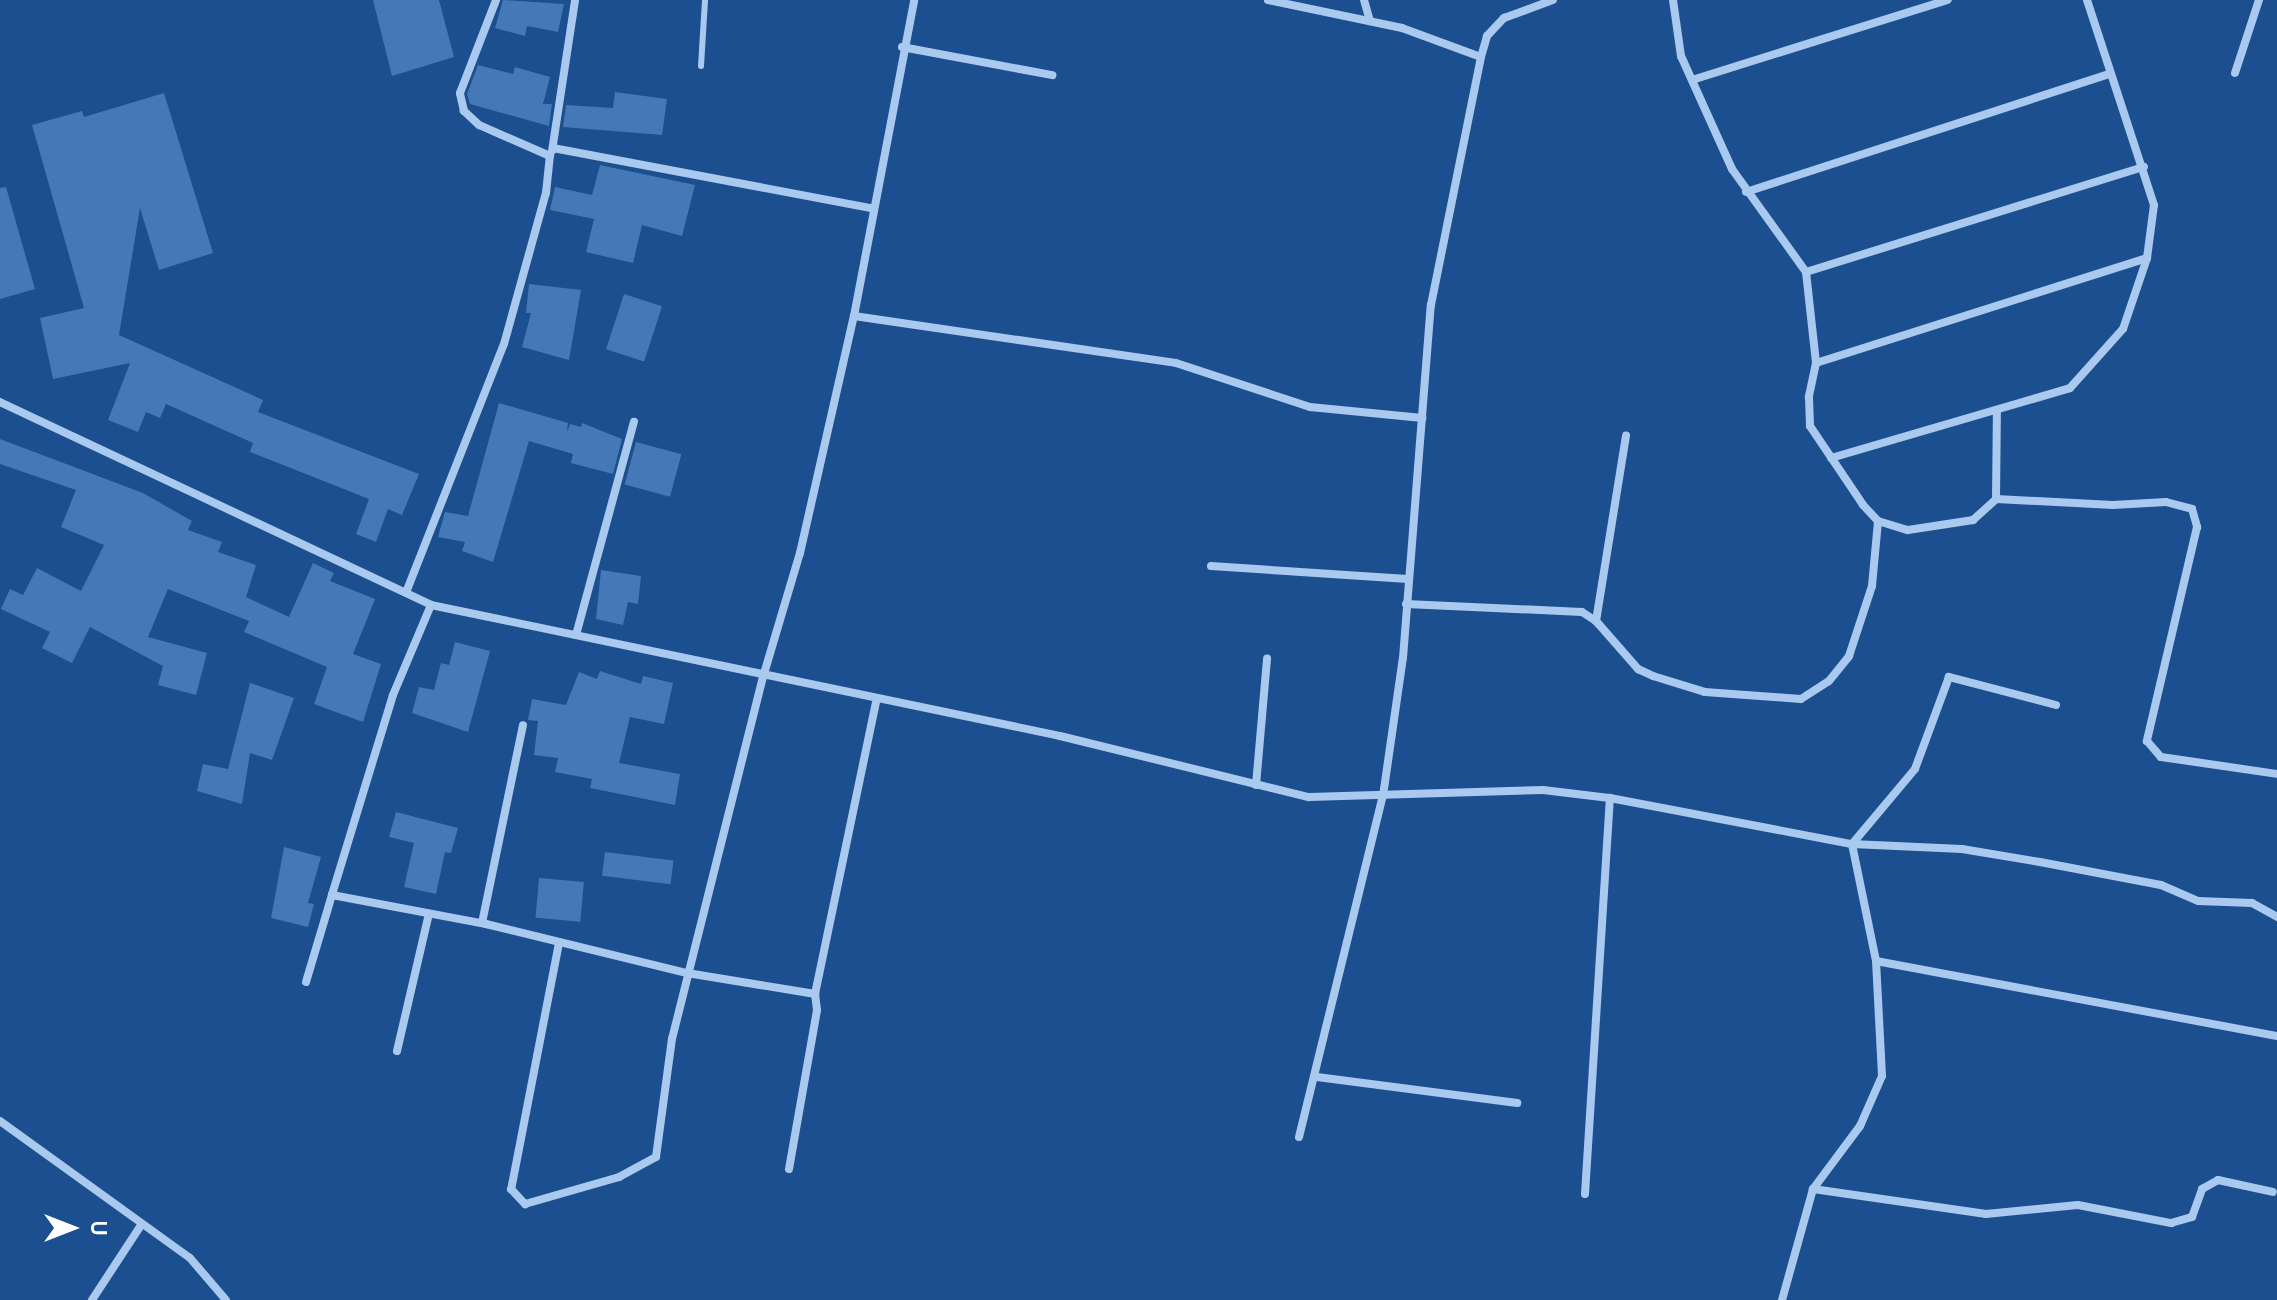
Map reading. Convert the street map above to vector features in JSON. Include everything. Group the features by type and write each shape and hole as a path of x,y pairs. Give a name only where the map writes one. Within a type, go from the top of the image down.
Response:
{"street":[{"path":"496,0 460,93 464,111 479,125 552,152 872,208"},
{"path":"407,590 504,344 546,193 575,0"},
{"path":"559,943 511,1189 525,1204 619,1177 656,1157 672,1039 687,973 763,677 800,553 854,316 902,47 914,0"},
{"path":"1268,0 1370,21 1481,57"},
{"path":"1364,0 1370,21"},
{"path":"1299,1137 1317,1077 1383,796 1406,604 1438,257 1481,57 1496,25 1532,3 1553,0"},
{"path":"1673,0 1674,32 1692,80 1746,192 1806,272 1816,363 1810,426 1878,521 1908,530 1942,529 1973,520 1996,499 2113,505 2166,502 2192,509 2197,527 2149,726 2149,749 2161,757 2277,774"},
{"path":"1692,80 1948,0"},
{"path":"1831,458 2070,388 2123,329 2147,258 2154,205 2087,0"},
{"path":"2235,73 2259,0"},
{"path":"902,47 1052,75"},
{"path":"1746,192 2110,74"},
{"path":"1806,272 2144,167"},
{"path":"1816,363 2147,258"},
{"path":"854,316 1176,363 1310,407 1422,418"},
{"path":"0,402 407,590 431,605 876,701 1060,736 1309,797 1383,796 1482,789 1610,798 1852,844 1962,849 2040,862 2161,885 2198,901 2252,903 2277,917"},
{"path":"1996,499 1997,410"},
{"path":"576,635 634,422"},
{"path":"1596,621 1626,435"},
{"path":"1406,604 1547,608 1582,612 1596,621 1638,669 1653,676 1705,692 1801,699 1829,681 1849,656 1872,586 1878,521"},
{"path":"1211,566 1408,579"},
{"path":"306,982 393,695 431,605"},
{"path":"1256,785 1267,658"},
{"path":"1852,844 1915,769 1949,677 2056,705"},
{"path":"789,1169 817,1010 815,994 876,701"},
{"path":"482,923 523,725"},
{"path":"1585,1194 1610,798"},
{"path":"1782,1300 1813,1189 1877,1096 1882,1048 1876,961 1852,844"},
{"path":"332,895 482,923 687,973 815,994"},
{"path":"397,1051 429,914"},
{"path":"1876,961 2277,1036"},
{"path":"1317,1077 1517,1103"},
{"path":"0,1121 190,1258 226,1300"},
{"path":"1813,1189 1986,1214 2078,1205 2171,1223 2192,1217 2202,1189 2218,1180 2273,1192"},
{"path":"92,1300 141,1225"}],"lane":[{"path":"701,66 705,0"}],"building":[{"path":"373,0 439,0 454,57 392,76"},
{"path":"503,0 564,4 558,32 527,26 525,36 495,28"},
{"path":"478,65 513,74 515,67 550,77 543,104 552,104 549,126 470,104 467,94"},
{"path":"615,92 667,99 662,135 563,127 566,105 613,108"},
{"path":"164,93 213,253 159,270 140,208 119,335 263,400 258,412 419,474 402,515 388,509 376,542 356,534 369,499 250,452 253,443 166,404 160,418 146,412 138,432 108,420 130,363 53,379 40,318 84,308 32,125 82,111 84,117"},
{"path":"600,165 695,185 682,236 642,225 633,263 586,252 594,219 550,210 555,187 592,195"},
{"path":"6,187 35,289 0,299 0,188"},
{"path":"529,284 581,290 569,360 522,347 531,313 526,313"},
{"path":"624,294 662,306 644,362 606,349"},
{"path":"499,403 568,423 567,432 570,424 581,427 582,423 622,439 613,474 571,463 573,454 529,441 493,562 462,551 465,542 438,537 445,512 468,516"},
{"path":"0,439 143,493 192,521 188,530 222,542 218,552 256,565 246,597 289,617 313,563 334,573 330,581 375,599 353,654 381,664 363,722 314,704 327,667 244,632 249,621 168,589 148,637 207,653 196,695 158,685 163,666 90,627 72,663 42,648 50,632 1,609 10,589 23,595 37,568 81,591 104,545 61,527 76,490 0,464"},
{"path":"636,442 681,454 670,497 625,485"},
{"path":"601,570 641,576 638,604 628,602 623,625 596,619"},
{"path":"455,642 490,651 468,732 412,713 419,687 434,690 441,663 449,665"},
{"path":"600,671 641,684 643,676 673,683 664,724 630,717 619,763 680,774 675,805 590,788 592,779 555,772 558,758 534,755 538,721 528,720 532,699 566,705 579,672 597,679"},
{"path":"250,683 294,698 272,760 250,753 242,804 197,791 203,764 228,769"},
{"path":"396,812 458,828 451,853 445,852 436,894 404,887 414,843 389,837"},
{"path":"284,847 321,857 308,903 314,904 308,927 271,918"},
{"path":"605,852 673,860 671,884 602,876"},
{"path":"539,878 584,882 580,922 536,918"}]}
